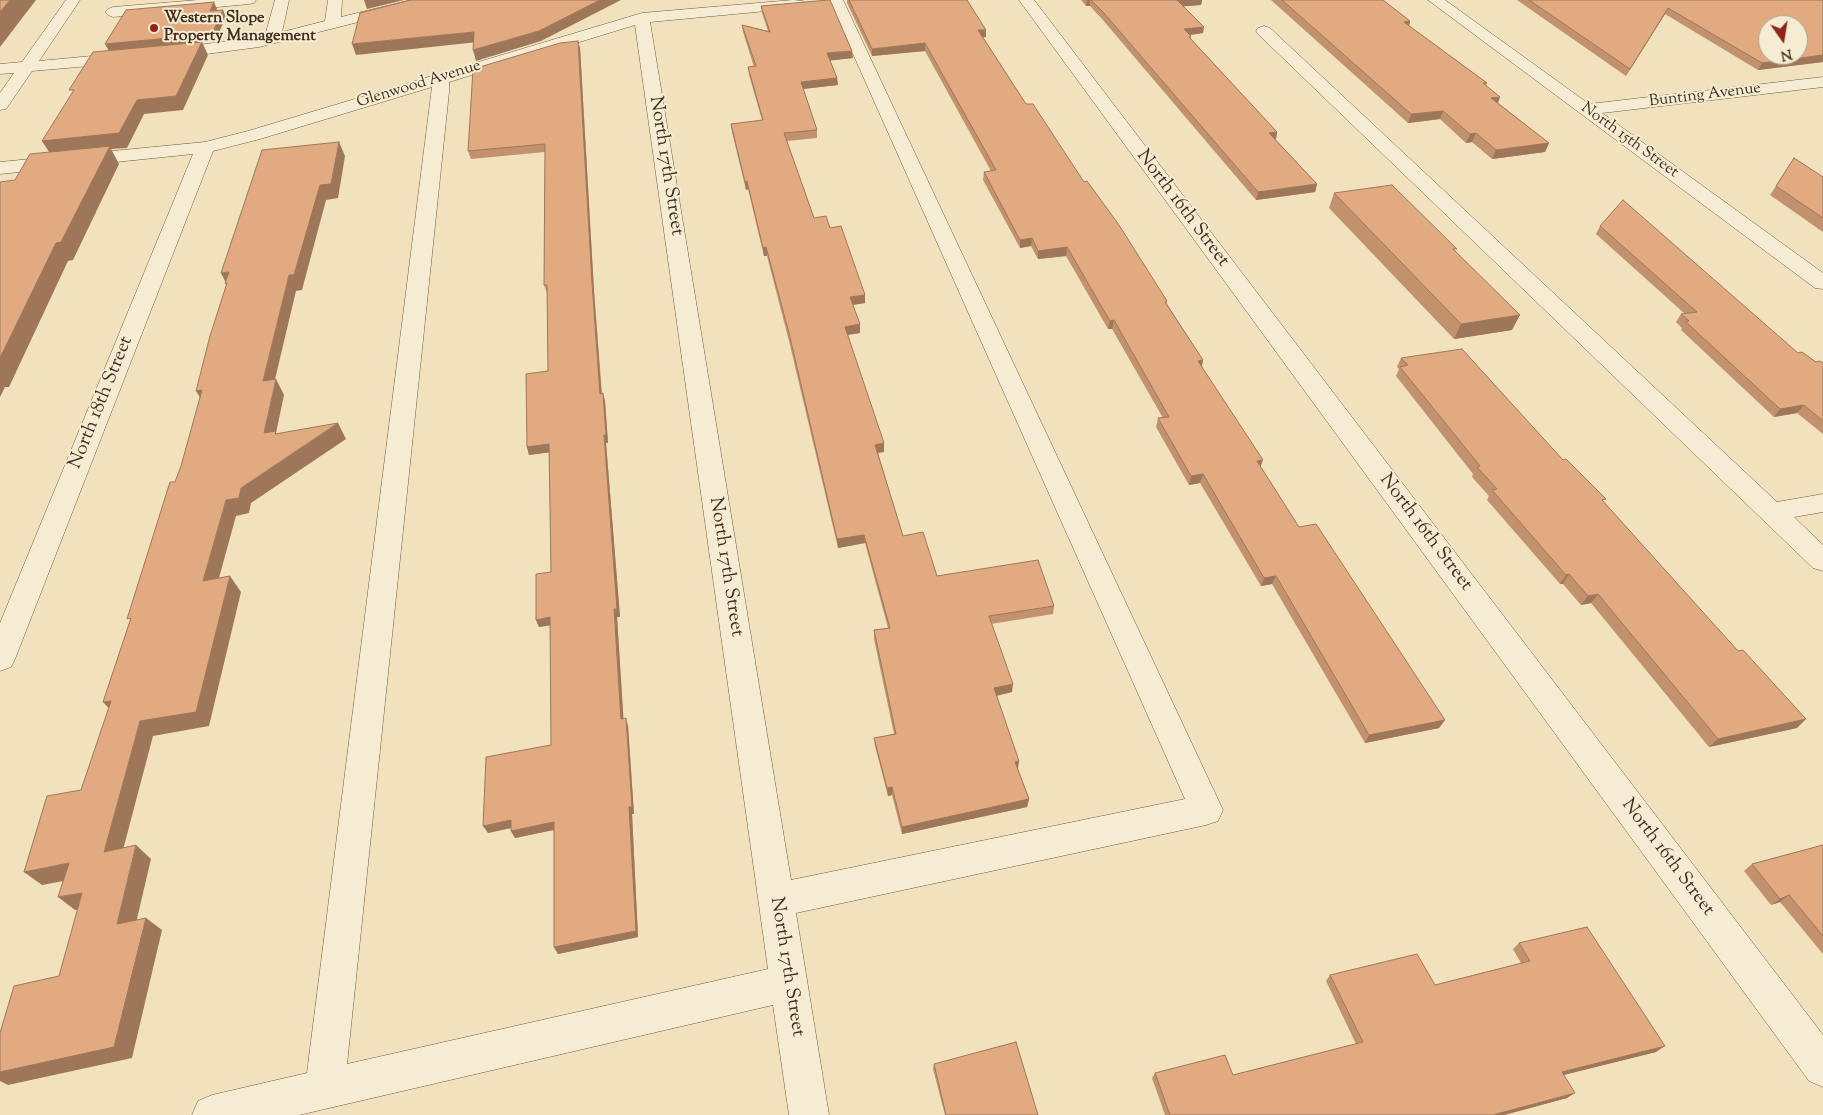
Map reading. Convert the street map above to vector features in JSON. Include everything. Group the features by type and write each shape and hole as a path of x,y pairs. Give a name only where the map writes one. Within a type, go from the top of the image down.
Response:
{"street":[{"path":"0,105 73,0"},
{"path":"113,12 249,0"},
{"path":"272,39 282,0"},
{"path":"158,55 234,46 272,39 333,13 386,0"},
{"path":"333,13 429,0"},
{"path":"776,900 1206,810 836,0"},
{"name":"Glenwood Avenue","path":"205,147 254,135 676,8 841,0"},
{"name":"North 16th Street","path":"1026,0 1823,1066"},
{"name":"North 15th Street","path":"1435,0 1823,283"},
{"name":"North 17th Street","path":"642,18 809,1115"},
{"path":"1264,31 1823,561"},
{"path":"0,69 138,56"},
{"path":"325,1090 441,92 440,79"},
{"name":"Bunting Avenue","path":"1586,110 1823,82"},
{"path":"0,168 205,147"},
{"name":"North 18th Street","path":"0,659 205,147"},
{"path":"1771,512 1823,503"},
{"path":"212,1115 789,983"}],"building":[{"path":"0,0 10,0 0,12"},
{"path":"411,0 600,0 539,31 473,50 474,32 352,44 360,13"},
{"path":"830,0 852,51 827,53 837,78 801,82 817,130 784,133 814,218 826,216 830,228 841,226 865,295 850,297 860,324 845,327 884,443 875,445 903,536 923,532 937,576 1038,560 1054,606 989,616 1013,684 994,688 1019,761 1015,762 1029,799 902,827 892,787 887,788 874,738 896,734 874,630 890,628 864,535 837,539 789,333 766,247 763,248 731,124 763,120 748,67 756,66 742,25 770,32 761,6"},
{"path":"849,0 967,0 986,30 978,30 1026,104 1033,104 1084,182 1087,181 1119,225 1167,301 1165,302 1203,360 1198,361 1263,460 1257,461 1299,527 1316,524 1445,720 1369,735 1276,576 1264,578 1203,474 1191,476 1158,418 1169,417 1114,320 1110,321 1067,247 1038,251 1032,238 1020,240 984,172 996,170 925,43 872,49"},
{"path":"1091,0 1177,0 1204,27 1184,29 1191,36 1189,37 1277,132 1269,133 1317,184 1258,192"},
{"path":"1282,0 1383,0 1410,21 1404,22 1487,83 1483,83 1500,97 1491,98 1549,143 1496,150 1476,133 1470,134 1443,111 1411,114"},
{"path":"1529,0 1823,0 1823,55 1808,57 1808,15 1758,15 1758,61 1668,8 1630,69"},
{"name":"Western Slope Property Management","path":"214,2 210,11 223,10 212,34 105,44 126,10"},
{"path":"578,41 592,283 600,394 603,393 606,435 604,435 617,609 614,609 621,719 626,718 632,807 629,807 636,931 554,947 554,822 511,831 511,820 483,826 486,757 551,745 550,617 536,620 536,574 551,572 549,444 527,447 526,374 548,371 547,285 544,285 545,144 468,151 473,69 560,43"},
{"path":"202,42 176,96 137,100 119,133 42,141 74,90 69,90 93,52"},
{"path":"339,142 331,184 320,185 294,275 289,275 263,381 276,379 264,433 276,431 275,434 338,423 241,488 239,498 226,500 203,581 230,576 196,712 140,721 104,852 136,845 117,924 146,918 114,1047 0,1072 0,1033 14,986 59,976 82,893 58,897 69,863 24,872 47,796 81,790 111,701 103,702 131,618 127,619 170,482 175,482 181,466 202,390 196,391 229,272 221,273 262,150"},
{"path":"110,146 61,242 56,243 0,358 0,182 15,180 30,154"},
{"path":"1794,158 1823,177 1823,218 1776,186"},
{"path":"1392,185 1520,315 1461,324 1334,193"},
{"path":"1623,200 1798,353 1802,352 1816,362 1820,361 1823,363 1823,421 1804,405 1780,409 1686,322 1689,321 1681,314 1697,312 1600,226"},
{"path":"1462,349 1563,460 1566,459 1606,499 1602,500 1738,651 1743,650 1806,719 1718,739 1598,594 1588,596 1569,574 1566,575 1492,490 1497,489 1477,467 1480,466 1400,367 1408,365 1401,358"},
{"path":"1823,845 1823,936 1789,895 1780,899 1752,864"},
{"path":"1587,927 1665,1046 1562,1072 1575,1093 1493,1115 1170,1115 1155,1073 1225,1055 1233,1075 1363,1042 1330,975 1417,954 1435,985 1530,961 1519,943"},
{"path":"1016,1042 1038,1115 946,1115 934,1064"}],"place":[{"name":"Western Slope Property Management","path":"154,28"}]}
